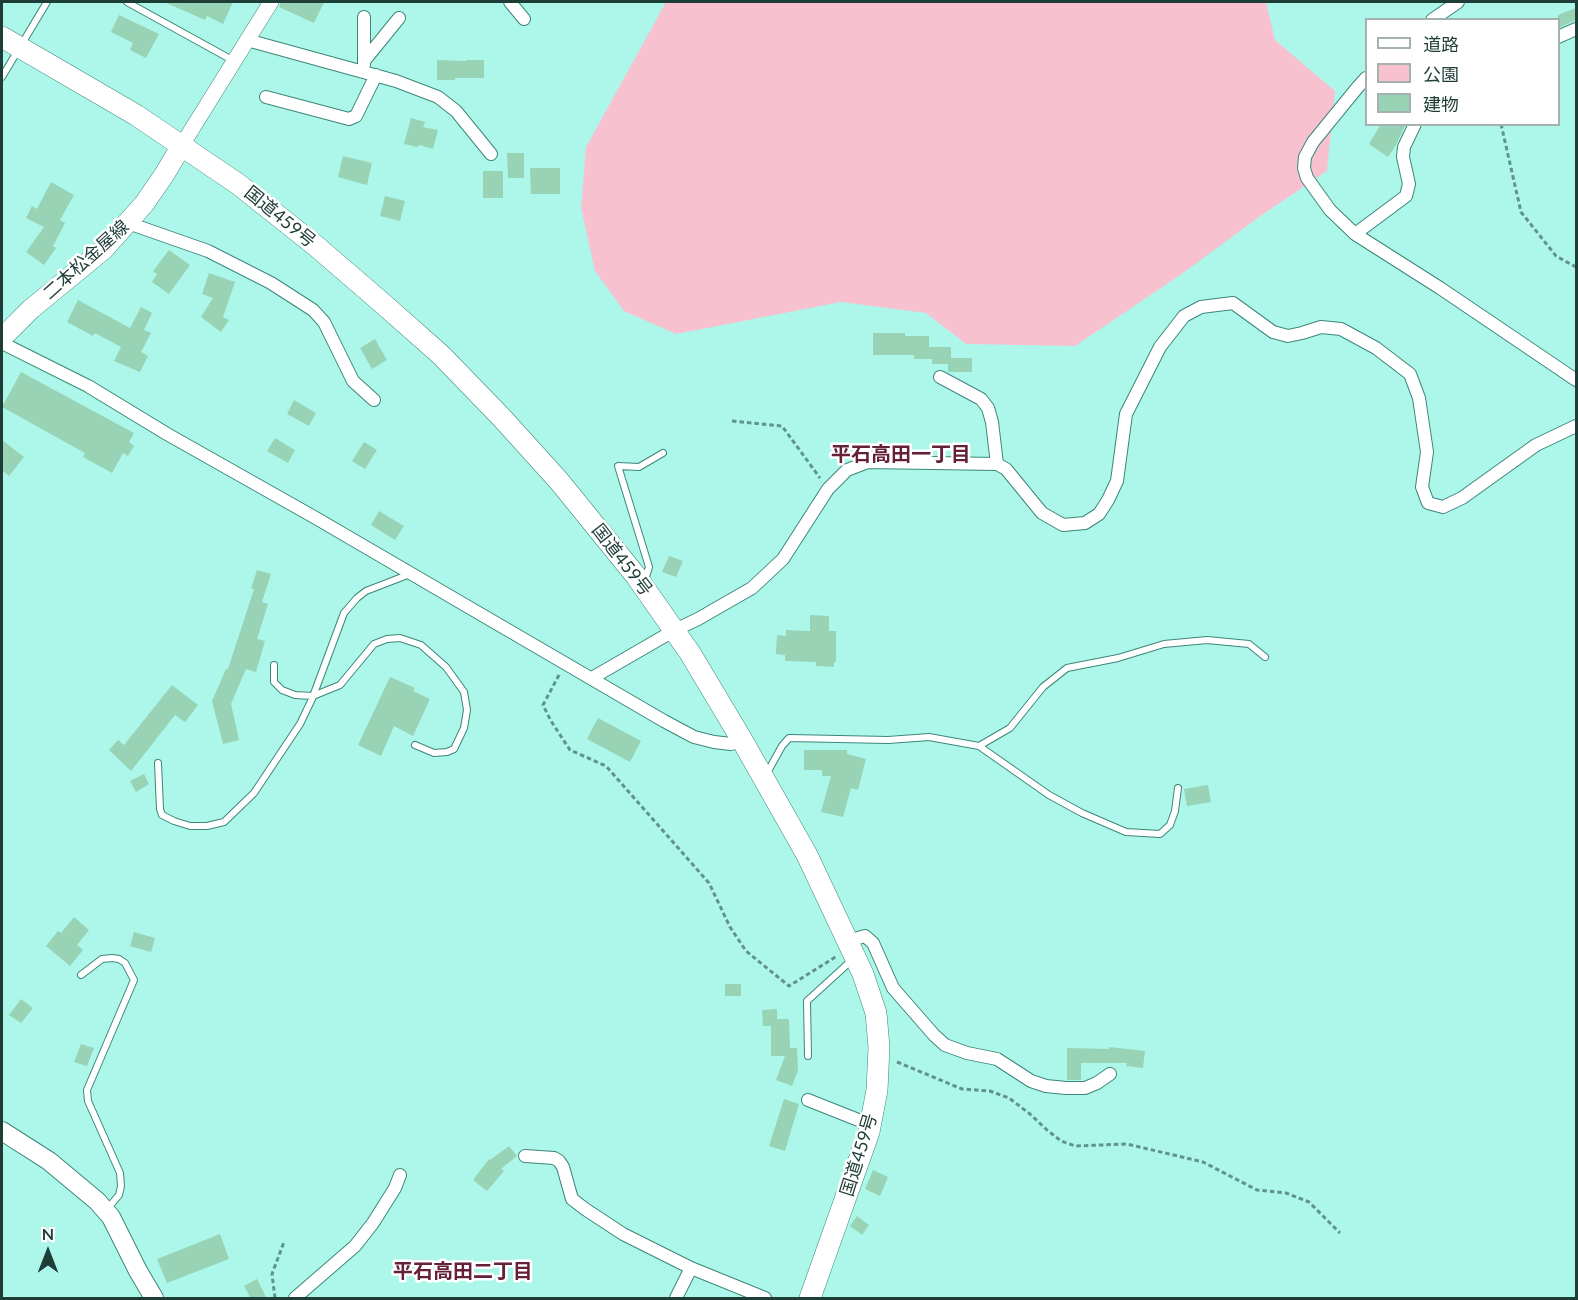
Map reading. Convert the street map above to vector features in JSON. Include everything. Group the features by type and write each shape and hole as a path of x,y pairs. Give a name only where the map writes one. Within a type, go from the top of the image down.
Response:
{"highway":[{"name":"国道459号","path":"10,43 136,116 238,184 316,246 441,356 559,481 643,586 690,653 807,855 863,974 876,1013 879,1054 878,1090 871,1125 810,1299"}],"main road":[{"name":"二本松金屋線","path":"2,340 31,309 103,250 128,223 144,204 182,145"},
{"path":"2,1131 49,1161 83,1188 106,1211 154,1299"}],"street":[{"path":"182,145 268,2"},
{"path":"510,2 524,19"},
{"path":"1435,18 1458,2"},
{"path":"363,17 368,70"},
{"path":"266,97 349,118 356,116 368,70 399,18"},
{"path":"1560,37 1576,29"},
{"path":"247,40 368,70 438,97 456,111 491,154"},
{"path":"1365,79 1313,142 1305,157 1304,168 1307,178 1330,210 1355,234 1576,380"},
{"path":"1355,234 1406,196 1409,184 1403,157 1404,147 1414,126"},
{"path":"128,223 208,251 271,283 313,310 324,322 353,381 374,400"},
{"path":"592,678 752,588 783,559 828,489 847,470 868,462 997,464 1006,469 1042,513 1063,525 1084,523 1099,514 1117,481 1126,414 1160,347 1184,316 1201,308 1233,303 1273,332 1288,336 1321,327 1341,329 1376,348 1410,374 1419,398 1427,452 1422,487 1428,503 1443,507 1462,498 1536,445 1576,426"},
{"path":"2,340 88,386 664,721 694,737 714,742 731,744 742,740"},
{"path":"940,377 981,399 988,408 997,464"},
{"path":"851,948 865,936 873,943 893,988 945,1045 967,1053 998,1059 1030,1080 1046,1086 1085,1088 1098,1083 1110,1074"},
{"path":"808,1100 871,1125"},
{"path":"525,1156 554,1158 559,1161 563,1167 572,1199 622,1234 691,1268 765,1299"},
{"path":"295,1299 355,1246 373,1223 400,1176"},
{"path":"676,1299 691,1268"}],"lane":[{"path":"2,77 10,43 47,2"},
{"path":"127,2 234,61"},
{"path":"643,586 649,567 618,466 639,467 663,453"},
{"path":"158,763 162,815 190,826 207,826 224,822 254,793 300,724 344,613 350,605 366,591 410,574"},
{"path":"274,665 274,682 282,690 295,695 313,696 340,685 374,644 387,639 400,638 421,645 446,667 464,692 467,710 464,728 454,749 434,753 416,745"},
{"path":"979,746 1010,728 1043,687 1067,668 1118,658 1164,644 1207,640 1249,644 1265,657"},
{"path":"764,779 782,746 789,738 888,740 929,737 979,746 1049,795 1082,813 1126,832 1160,834 1170,825 1178,788"},
{"path":"808,1056 807,1001 851,948"},
{"path":"81,975 102,959 112,958 125,963 134,980 87,1090 88,1101 120,1173 120,1195 106,1211"}],"path":[{"path":"1501,126 1521,213 1556,256 1576,267"},
{"path":"732,421 782,426 828,489"},
{"path":"565,663 543,705 551,721 570,750 606,766 710,883 730,927 746,951 789,986 851,948"},
{"path":"879,1054 962,1089 990,1091 1009,1098 1060,1141 1075,1146 1127,1144 1203,1162 1257,1190 1286,1192 1309,1202 1341,1233"},
{"path":"275,1299 272,1274 284,1242"}],"green space":[{"path":"666,2 1266,2 1275,40 1335,91 1327,171 1075,346 966,344 926,313 841,302 676,334 624,311 595,271 581,208 586,147"}],"building":[{"path":"164,2 233,2 223,24 207,16 205,20"},
{"path":"281,2 324,2 314,23 279,7"},
{"path":"1576,8 1576,20 1560,27 1558,15"},
{"path":"119,15 159,34 146,58 130,50 133,43 111,32"},
{"path":"437,60 484,60 484,78 437,80"},
{"path":"411,118 425,122 423,127 438,130 433,149 404,144"},
{"path":"1380,126 1405,126 1388,157 1369,144"},
{"path":"507,153 524,153 524,178 508,178"},
{"path":"343,156 372,163 367,185 338,177"},
{"path":"530,168 560,168 560,194 531,194"},
{"path":"483,171 503,171 503,198 483,198"},
{"path":"51,182 74,195 60,220 65,223 53,246 56,248 44,265 26,252 44,227 26,218 32,206 37,209"},
{"path":"385,196 405,201 400,221 380,216"},
{"path":"169,250 190,265 169,294 152,282 157,274 153,271"},
{"path":"209,273 235,282 223,317 229,320 221,332 201,317 213,298 202,294"},
{"path":"78,300 130,328 141,307 152,313 144,330 151,333 141,352 148,356 140,372 114,361 121,347 67,322"},
{"path":"873,333 929,336 929,347 951,347 951,358 972,358 972,372 948,372 948,364 932,364 932,359 914,359 914,355 873,355"},
{"path":"375,339 387,360 372,369 360,348"},
{"path":"21,372 134,433 129,442 134,446 128,456 123,453 112,473 83,457 85,453 2,407"},
{"path":"294,400 316,413 309,426 287,414"},
{"path":"275,438 295,450 288,463 267,451"},
{"path":"2,440 24,457 9,476 2,470"},
{"path":"364,442 377,450 365,469 352,461"},
{"path":"379,511 404,526 395,540 371,525"},
{"path":"669,556 683,561 676,577 662,572"},
{"path":"257,570 271,574 262,602 268,604 257,639 265,641 256,672 246,669 231,704 239,740 223,744 212,701 228,669 254,589 251,589"},
{"path":"810,615 829,616 829,631 836,631 834,667 816,666 816,662 785,661 785,655 776,654 777,635 786,636 786,630 810,631"},
{"path":"390,677 415,688 413,691 430,699 413,736 394,726 381,756 358,745"},
{"path":"172,685 198,705 185,722 175,715 131,771 109,750 118,740 124,745"},
{"path":"598,718 641,741 630,762 587,739"},
{"path":"804,750 847,750 847,754 866,759 858,790 851,788 843,817 821,812 831,776 822,776 822,770 804,770"},
{"path":"144,774 149,784 136,792 130,781"},
{"path":"1208,785 1211,802 1187,806 1184,789"},
{"path":"74,917 89,930 77,945 83,950 70,966 46,946"},
{"path":"134,932 155,938 151,952 130,946"},
{"path":"725,984 741,984 741,996 725,996"},
{"path":"21,999 33,1008 21,1023 9,1015"},
{"path":"777,1009 777,1019 789,1019 790,1048 797,1048 798,1070 792,1086 776,1080 785,1056 771,1056 771,1026 763,1026 762,1010"},
{"path":"81,1044 94,1048 87,1066 74,1062"},
{"path":"1109,1047 1145,1051 1143,1068 1126,1066 1127,1063 1081,1063 1081,1080 1067,1080 1067,1048 1109,1049"},
{"path":"784,1099 799,1104 785,1151 769,1146"},
{"path":"509,1146 517,1156 501,1169 504,1171 487,1191 473,1180 489,1159"},
{"path":"873,1170 888,1177 880,1196 865,1189"},
{"path":"857,1216 869,1225 862,1235 850,1226"},
{"path":"220,1234 229,1259 167,1283 157,1259"},
{"path":"257,1279 267,1299 251,1299 244,1286"}],"district":[{"name":"平石高田一丁目","path":"901,455"},
{"name":"平石高田二丁目","path":"463,1272"}]}
